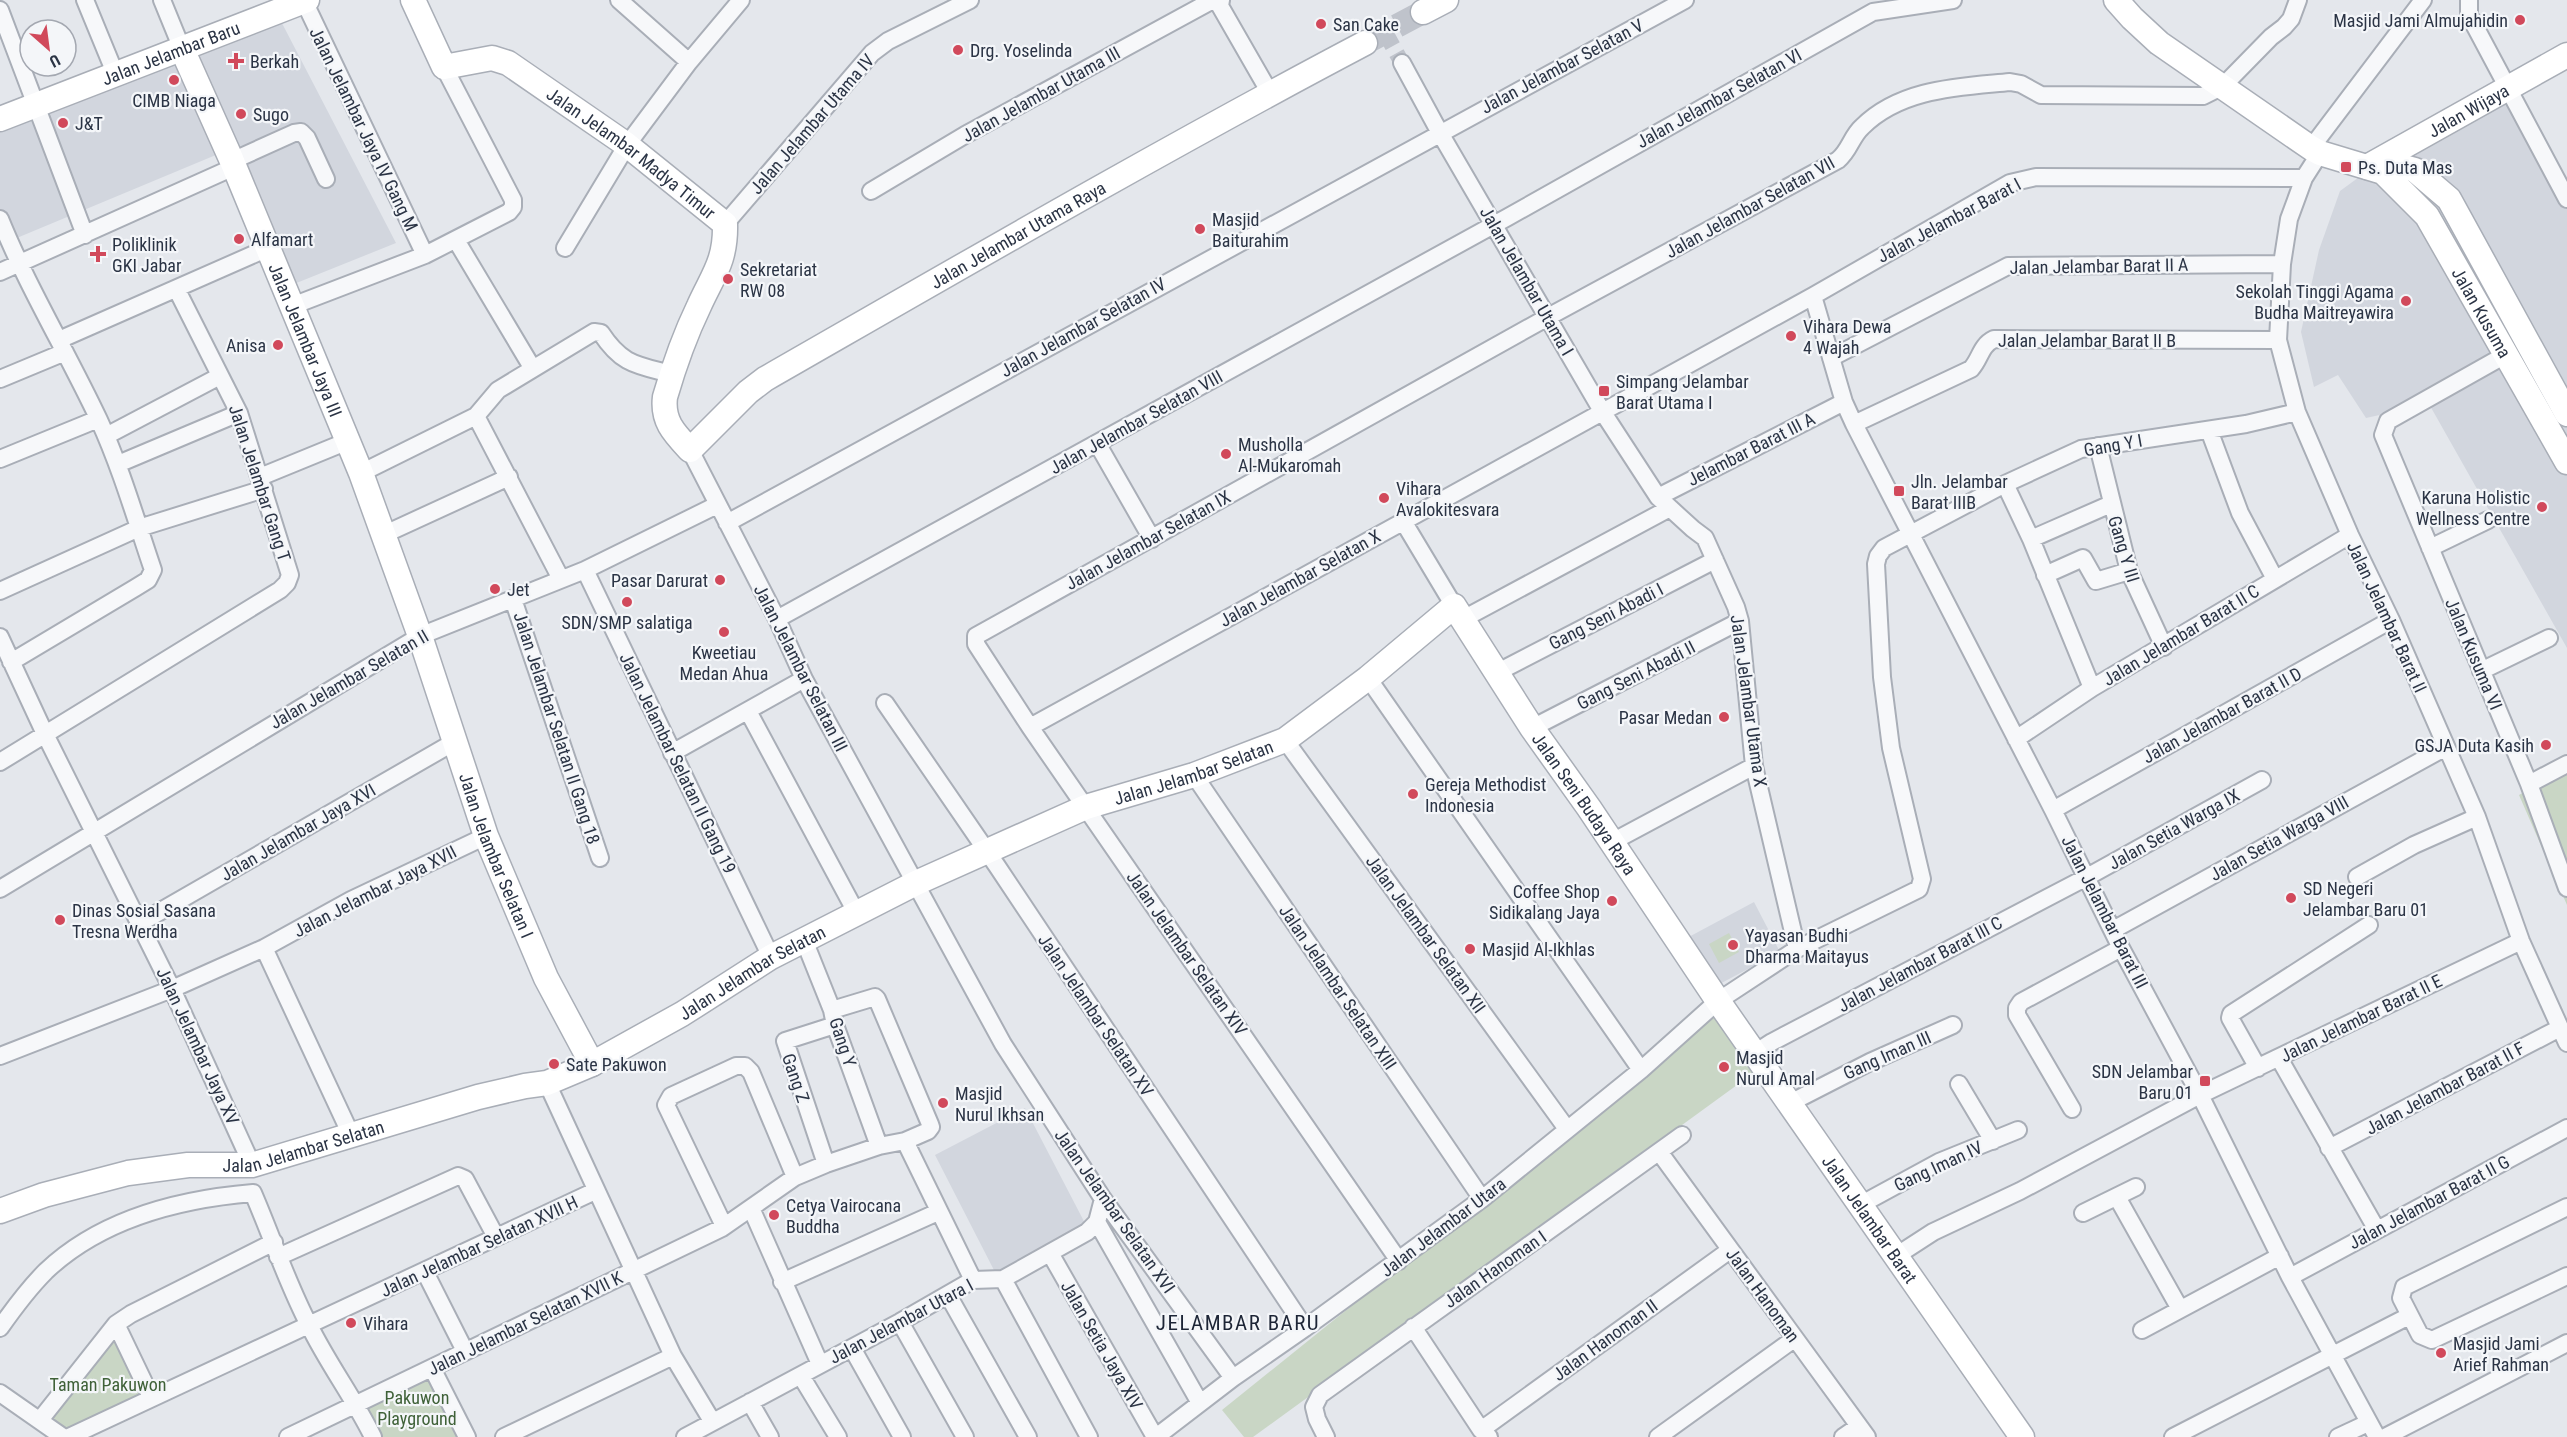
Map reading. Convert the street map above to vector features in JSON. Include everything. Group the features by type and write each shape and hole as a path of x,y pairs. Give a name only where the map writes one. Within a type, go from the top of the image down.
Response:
{"street":[{"path":"85,0 115,73"},
{"path":"162,0 182,49"},
{"path":"292,306 425,255 509,212 513,207 513,200 444,67 413,0"},
{"path":"619,0 689,62"},
{"path":"565,248 627,145 689,62 741,0"},
{"name":"Jalan Jelambar Utama IV","path":"725,224 872,53 888,42 970,0"},
{"name":"Jalan Jelambar Utama III","path":"871,191 965,135 1214,0"},
{"path":"1221,0 1222,10 1270,93"},
{"path":"1423,12 1446,0"},
{"name":"Jalan Jelambar Selatan V","path":"1440,133 1685,0"},
{"name":"Jalan Jelambar Selatan VI","path":"1494,224 1873,12 1953,0"},
{"name":"Jalan Kusuma","path":"2116,0 2159,43 2315,150 2375,170 2427,216 2567,462"},
{"path":"2223,86 2291,19 2298,0"},
{"path":"2304,178 2315,150 2422,0"},
{"path":"2469,0 2469,15 2506,89 2567,199"},
{"name":"Jalan Jelambar Baru","path":"0,119 305,1"},
{"name":"Jalan Jelambar Jaya IV Gang M","path":"305,1 425,255"},
{"path":"0,10 85,235"},
{"name":"Jalan Jelambar Utama Raya","path":"690,450 765,379 986,252 1270,93 1365,43"},
{"name":"Jalan Jelambar Jaya III","path":"182,49 233,164 361,473 385,534 420,636"},
{"name":"Jalan Wijaya","path":"2375,170 2506,89 2567,55"},
{"name":"Jalan Jelambar Madya Timur","path":"444,67 492,58 502,60 627,145 725,224 724,254 699,304 672,374 663,409 670,429 690,450"},
{"name":"Jalan Jelambar Utama I","path":"1402,63 1440,133 1602,411 1664,502"},
{"name":"Jalan Jelambar Selatan VII","path":"1548,317 1838,160 1850,149 1862,127 1882,112 1912,98 1936,90 2010,82 2021,84 2042,94 2203,96 2223,86"},
{"path":"0,272 85,235 294,133 301,132 307,138 326,179"},
{"name":"Jalan Jelambar Selatan IV","path":"727,523 1440,133"},
{"name":"Jalan Kusuma","path":"2375,170 2404,167 2415,170 2449,199 2567,414"},
{"name":"Jalan Jelambar Barat I","path":"1602,411 1813,296 2010,183 2024,178 2304,178"},
{"name":"Jalan Jelambar Barat II","path":"2304,178 2289,219 2282,264 2278,340 2297,412 2350,535 2391,620 2476,817 2521,941 2567,1043"},
{"path":"0,219 44,315 99,419 118,464 153,570 148,580 11,662"},
{"name":"Jalan Jelambar Selatan VIII","path":"777,619 1494,224"},
{"path":"456,240 533,369"},
{"path":"0,380 62,346 268,248"},
{"name":"Jalan Jelambar Barat II A","path":"1831,358 2008,266 2282,264"},
{"name":"Jalan Jelambar Gang T","path":"0,762 280,590 287,583 290,575 239,413 177,290"},
{"name":"Jalan Jelambar Barat III","path":"1813,296 1844,402 1854,424 2053,810 2121,948 2200,1095 2290,1276 2377,1437"},
{"name":"Jalan Jelambar Selatan IX","path":"976,644 979,632 1152,539 1548,317"},
{"path":"361,473 476,416 498,390 598,332 632,365 672,374"},
{"name":"Jalan Jelambar Barat II B","path":"1854,424 1971,369 1980,358 1984,345 1994,339 2278,340"},
{"name":"Jalan Kusuma VI","path":"2507,354 2388,422 2383,435 2529,784 2567,888"},
{"path":"106,436 220,376"},
{"name":"Jelambar Barat III A","path":"1664,502 1844,402"},
{"name":"Jalan Jelambar Selatan X","path":"1030,727 1602,411"},
{"name":"Gang Y I","path":"1797,949 1914,893 1922,884 1891,748 1882,677 1876,564 1884,548 2005,484 2081,449 2246,424 2297,412"},
{"path":"118,464 239,413"},
{"path":"476,416 561,579"},
{"path":"0,459 99,419"},
{"path":"2209,430 2240,513 2275,579"},
{"path":"0,591 138,528 262,483 348,441"},
{"path":"1097,443 1152,539"},
{"name":"Gang Y III","path":"2098,446 2129,571 2164,647"},
{"name":"Jalan Jelambar Selatan III","path":"690,450 777,619 804,679 916,883"},
{"path":"385,534 509,477"},
{"path":"2005,484 2031,539 2092,688"},
{"name":"Jalan Jelambar Utama X","path":"1664,502 1705,538 1736,607 1740,621 1754,766 1797,949"},
{"name":"Jalan Jelambar Selatan","path":"0,1211 44,1195 128,1173 189,1165 252,1165 352,1137 478,1097 547,1083 592,1065 682,1014 771,957 916,883 1086,807 1194,775 1285,740 1458,613 1664,502"},
{"path":"2031,539 2111,504"},
{"name":"Jalan Jelambar Selatan II","path":"0,889 420,636 585,570 717,506"},
{"path":"2430,548 2488,520"},
{"path":"1403,521 1458,613"},
{"name":"Jalan Jelambar Barat II C","path":"2016,739 2092,688 2350,535"},
{"path":"2045,575 2083,558 2096,581 2129,571"},
{"name":"Gang Seni Abadi I","path":"1498,672 1715,560"},
{"name":"Jalan Jelambar Selatan II Gang 19","path":"585,570 771,957"},
{"name":"Jalan Jelambar Selatan II Gang 18","path":"513,599 600,858"},
{"name":"Jalan Seni Budaya Raya","path":"1458,613 1532,728 1612,842 1718,1001"},
{"name":"Jalan Jelambar Barat II D","path":"2053,810 2391,620"},
{"name":"Gang Seni Abadi II","path":"1532,728 1740,621"},
{"name":"Jalan Jelambar Selatan I","path":"420,636 486,836 546,978 592,1065"},
{"name":"Jalan Jelambar Jaya XV","path":"0,637 45,734 172,989 252,1165"},
{"path":"2481,671 2549,638"},
{"name":"Jalan Jelambar Selatan XIV","path":"976,644 1030,727 1399,1261"},
{"path":"1368,678 1641,1070"},
{"path":"672,753 804,679"},
{"name":"Jalan Jelambar Selatan XV","path":"885,703 1305,1328"},
{"path":"748,711 857,914"},
{"name":"Jalan Jelambar Selatan XII","path":"1285,740 1567,1129"},
{"name":"Jalan Jelambar Jaya XVI","path":"140,923 456,741"},
{"name":"Jalan Setia Warga VIII","path":"2113,930 2445,747"},
{"path":"2529,784 2567,764"},
{"path":"1612,842 1754,766"},
{"name":"Jalan Jelambar Selatan XIII","path":"1194,775 1482,1199"},
{"name":"Jalan Setia Warga IX","path":"2087,878 2262,780"},
{"path":"2357,877 2414,845 2476,817"},
{"name":"Jalan Jelambar Jaya XVII","path":"0,1056 172,989 264,948 351,900 486,836"},
{"name":"Jalan Jelambar Barat III C","path":"1755,1053 2087,878"},
{"name":"Jalan Jelambar Selatan XVI","path":"916,883 1003,1044 1102,1199 1233,1378"},
{"path":"2258,1068 2230,1018 2231,1014 2369,925"},
{"name":"Gang Y","path":"804,939 879,1146"},
{"name":"Jalan Jelambar Barat II E","path":"1896,1256 1933,1233 2020,1191 2200,1095 2521,941"},
{"path":"264,948 352,1137"},
{"path":"2072,1109 2017,1015 2017,1008 2021,1002 2121,948"},
{"name":"Jalan Jelambar Utara","path":"1162,1435 1233,1378 1399,1261 1482,1199 1641,1070 1718,1001 1797,949"},
{"name":"Jalan Jelambar Selatan XVII K","path":"288,1437 724,1226 795,1177 826,1164 879,1146 905,1141 928,1131 931,1127 877,999 875,997 834,1017"},
{"name":"Jalan Jelambar Barat","path":"1718,1001 2022,1437"},
{"name":"Gang Z","path":"826,1164 785,1041 834,1017"},
{"name":"Gang Iman III","path":"1790,1103 1870,1062 1953,1025"},
{"name":"Jalan Jelambar Barat II F","path":"2330,1148 2560,1028"},
{"path":"2279,1058 2377,1230"},
{"path":"724,1226 666,1105 671,1096 736,1066 745,1066 750,1072 795,1177"},
{"path":"547,1083 673,1356 712,1421"},
{"path":"1959,1084 1993,1141"},
{"name":"Jalan Jelambar Barat II G","path":"2290,1276 2567,1128"},
{"name":"Gang Iman IV","path":"1860,1205 1939,1162 2018,1130"},
{"name":"Jalan Hanoman I","path":"1326,1437 1314,1407 1320,1395 1682,1135"},
{"path":"905,1141 973,1280"},
{"name":"Jalan Hanoman","path":"1660,1153 1863,1431"},
{"path":"40,1420 116,1324 131,1314 276,1250 458,1176 465,1179 496,1237"},
{"path":"2083,1214 2136,1187"},
{"name":"Jalan Jelambar Selatan XVII H","path":"69,1437 595,1191"},
{"path":"0,1328 25,1294 46,1271 104,1230 146,1214 210,1197 253,1194 308,1325 346,1393 357,1404 373,1437"},
{"path":"2116,1197 2180,1309"},
{"path":"1102,1199 1097,1222 1200,1403"},
{"path":"2567,1207 2404,1287 2401,1298 2420,1335 2432,1340 2567,1276"},
{"path":"750,1208 820,1364"},
{"path":"782,1282 938,1212"},
{"name":"Jalan Jelambar Utara I","path":"694,1435 712,1421 820,1364 855,1354 900,1322 952,1302 973,1280 1003,1279 1087,1232 1097,1222"},
{"name":"Jalan Hanoman II","path":"1485,1434 1730,1250"},
{"name":"Jalan Setia Jaya XIV","path":"1050,1252 1162,1435"},
{"path":"2142,1330 2280,1256"},
{"path":"425,1272 465,1351"},
{"path":"1003,1279 1089,1437"},
{"path":"952,1302 1028,1437"},
{"path":"2173,1437 2409,1316"},
{"path":"900,1322 965,1437"},
{"path":"116,1324 151,1397"},
{"path":"1413,1327 1485,1434"},
{"path":"1658,1437 1794,1339"},
{"path":"2385,1437 2567,1343"},
{"path":"855,1354 902,1437"},
{"path":"504,1437 673,1356"},
{"path":"432,1368 467,1437"},
{"path":"801,1376 838,1437"},
{"path":"0,1393 63,1437"},
{"path":"750,1402 770,1437"},
{"path":"2338,1437 2368,1423"},
{"path":"1843,1437 1863,1431"}],"shaded area":[{"path":"271,2 396,243 279,290 223,152 0,245 0,125"},
{"path":"2503,86 2567,202 2567,648 2429,404 2366,418 2338,375 2314,387 2301,332 2319,250 2340,191 2388,156"},
{"name":"Yayasan Budhi Dharma Maitayus","path":"1754,902 1780,952 1712,988 1685,939"},
{"path":"1025,1108 1088,1229 997,1276 935,1155"}],"green space":[{"path":"2567,768 2567,905 2519,795"},
{"path":"1729,933 1739,952 1719,963 1709,944"},
{"path":"1718,1011 1759,1069 1253,1437 1244,1437 1222,1410"},
{"name":"Taman Pakuwon","path":"116,1329 147,1398 64,1435 40,1419"},
{"name":"Pakuwon Playground","path":"432,1368 467,1437 373,1437 357,1404"}],"tunnel":[{"path":"1365,43 1423,12"},
{"path":"1385,32 1402,63"}],"place":[{"name":"Masjid Jami Almujahidin","path":"2520,20"},
{"name":"San Cake","path":"1321,24"},
{"name":"Drg. Yoselinda","path":"958,50"},
{"name":"Berkah","path":"236,61"},
{"name":"CIMB Niaga","path":"174,80"},
{"name":"Sugo","path":"241,114"},
{"name":"J&T","path":"63,123"},
{"name":"Ps. Duta Mas","path":"2346,167"},
{"name":"Masjid Baiturahim","path":"1200,229"},
{"name":"Alfamart","path":"239,239"},
{"name":"Poliklinik GKI Jabar","path":"98,254"},
{"name":"Sekretariat RW 08","path":"728,279"},
{"name":"Sekolah Tinggi Agama Budha Maitreyawira","path":"2406,301"},
{"name":"Vihara Dewa 4 Wajah","path":"1791,336"},
{"name":"Anisa","path":"278,345"},
{"name":"Simpang Jelambar Barat Utama I","path":"1604,391"},
{"name":"Musholla Al-Mukaromah","path":"1226,454"},
{"name":"Jln. Jelambar Barat IIIB","path":"1899,491"},
{"name":"Vihara Avalokitesvara","path":"1384,498"},
{"name":"Karuna Holistic Wellness Centre","path":"2542,507"},
{"name":"Pasar Darurat","path":"720,580"},
{"name":"Jet","path":"495,589"},
{"name":"SDN/SMP salatiga","path":"627,602"},
{"name":"Kweetiau Medan Ahua","path":"724,632"},
{"name":"Pasar Medan","path":"1724,717"},
{"name":"GSJA Duta Kasih","path":"2546,745"},
{"name":"Gereja Methodist Indonesia","path":"1413,794"},
{"name":"SD Negeri Jelambar Baru 01","path":"2291,898"},
{"name":"Coffee Shop Sidikalang Jaya","path":"1612,901"},
{"name":"Dinas Sosial Sasana Tresna Werdha","path":"60,920"},
{"name":"Yayasan Budhi Dharma Maitayus","path":"1733,945"},
{"name":"Masjid Al-Ikhlas","path":"1470,949"},
{"name":"Sate Pakuwon","path":"554,1064"},
{"name":"Masjid Nurul Amal","path":"1724,1067"},
{"name":"SDN Jelambar Baru 01","path":"2205,1081"},
{"name":"Masjid Nurul Ikhsan","path":"943,1103"},
{"name":"Cetya Vairocana Buddha","path":"774,1215"},
{"name":"Vihara","path":"351,1323"},
{"name":"Masjid Jami Arief Rahman","path":"2441,1353"}],"district":[{"name":"JELAMBAR BARU","path":"1238,1323"}]}
